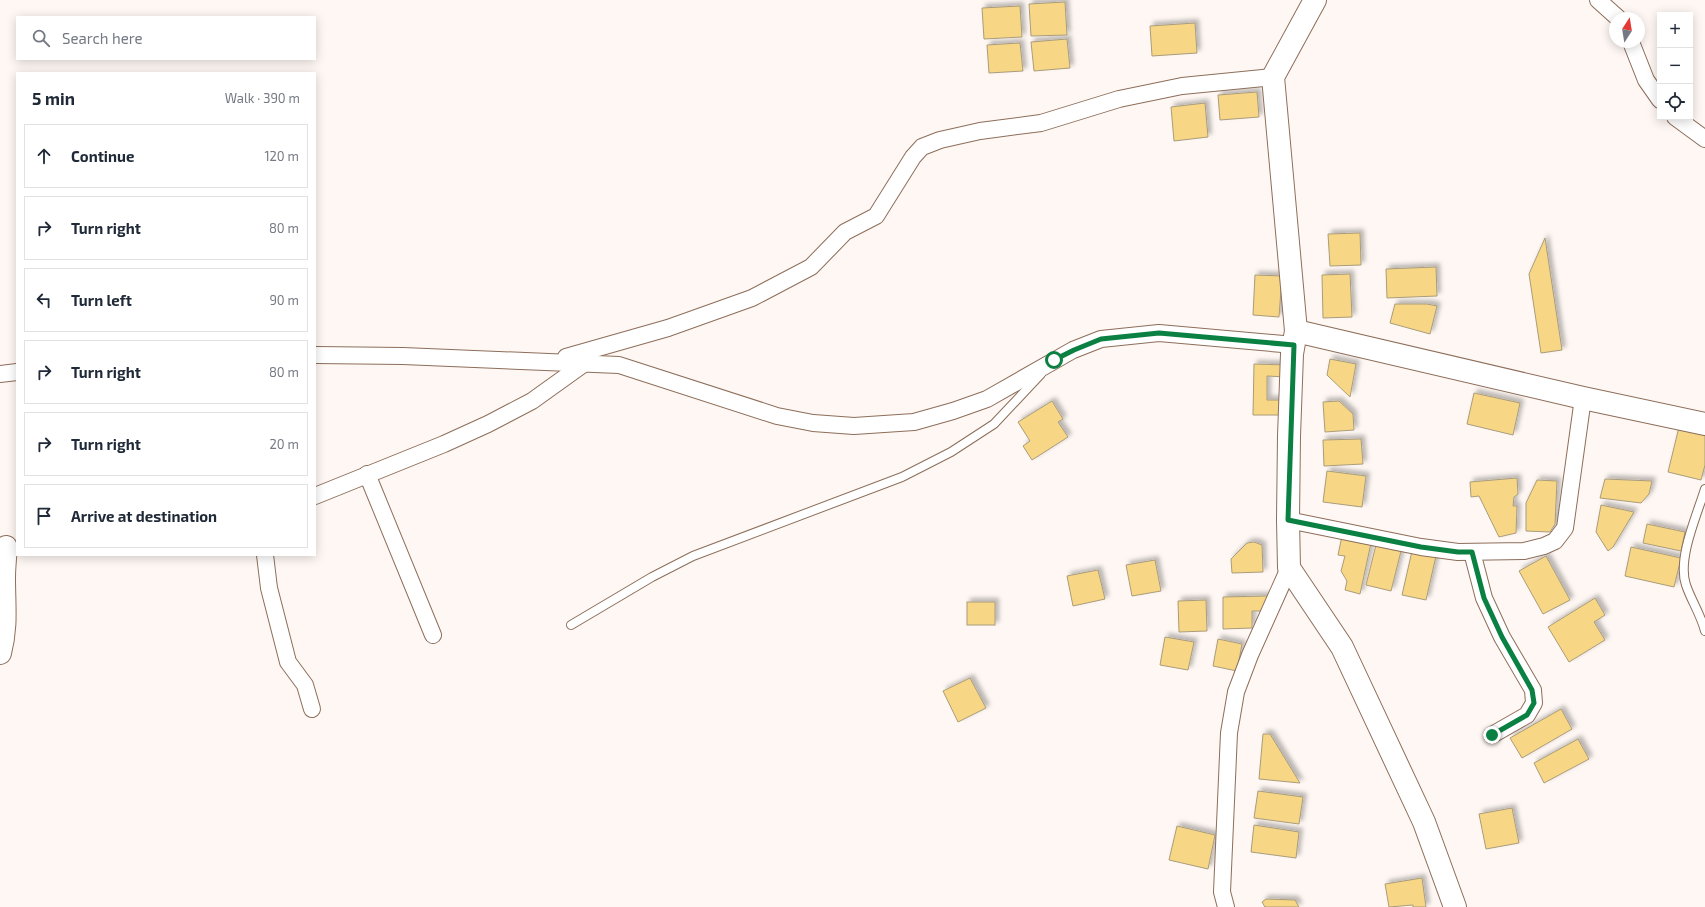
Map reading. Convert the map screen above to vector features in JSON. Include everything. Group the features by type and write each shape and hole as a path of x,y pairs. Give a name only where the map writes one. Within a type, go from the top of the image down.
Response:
{"street":[{"path":"1226,907 1222,892 1222,880 1229,733 1239,685 1250,655 1289,568 1288,520 1292,361 1295,338 1273,77 1315,0"},
{"path":"1598,0 1611,12"},
{"path":"1633,48 1646,80 1657,96"},
{"path":"553,361 668,328 752,298 811,267 845,232 876,216 913,157 922,147 934,142 980,131 1041,124 1119,99 1182,86 1273,77"},
{"path":"1679,120 1705,139"},
{"path":"316,355 403,356 619,364 777,416 813,423 854,426 914,422 953,411 987,399 1054,360 1101,339 1159,333 1295,338 1705,424"},
{"path":"316,496 444,444 494,420 532,401 585,363"},
{"path":"0,374 16,372"},
{"path":"1288,520 1421,547 1458,552 1524,550 1544,546 1555,541 1565,528 1582,398"},
{"path":"367,474 433,635"},
{"path":"0,653 6,616 4,578 8,547"},
{"path":"1472,552 1484,598 1502,637 1532,690 1534,703 1527,715 1492,735"},
{"path":"265,556 269,588 288,662 305,685 312,709"},
{"path":"1289,568 1342,647 1424,822 1455,907"}],"lane":[{"path":"571,625 652,577 693,556 902,477 951,452 994,424 1054,360"},
{"path":"1705,489 1687,545 1684,562 1685,583 1705,630"}],"building":[{"path":"1065,2 1067,35 1031,36 1029,4"},
{"path":"1020,6 1022,37 984,39 982,8"},
{"path":"1195,23 1197,53 1152,56 1150,26"},
{"path":"1067,39 1070,68 1034,71 1031,42"},
{"path":"1020,43 1023,71 989,73 987,45"},
{"path":"1257,92 1259,117 1220,120 1218,95"},
{"path":"1205,103 1208,137 1174,141 1171,107"},
{"path":"1360,233 1361,265 1330,266 1328,234"},
{"path":"1545,238 1562,350 1541,353 1529,274"},
{"path":"1436,267 1437,296 1387,298 1386,269"},
{"path":"1350,274 1352,317 1323,318 1322,275"},
{"path":"1255,275 1282,276 1279,317 1253,315"},
{"path":"1395,304 1427,304 1437,306 1430,334 1390,323"},
{"path":"1330,359 1356,364 1350,397 1327,375"},
{"path":"1254,364 1286,365 1286,377 1267,376 1267,400 1285,400 1284,415 1253,415"},
{"path":"1474,393 1520,403 1513,435 1467,424"},
{"path":"1052,401 1063,419 1058,422 1068,437 1032,460 1023,446 1030,441 1018,422"},
{"path":"1339,401 1353,414 1354,430 1325,432 1323,402"},
{"path":"1679,427 1705,433 1705,465 1701,480 1668,472"},
{"path":"1361,439 1363,464 1324,466 1323,440"},
{"path":"1327,471 1366,476 1362,507 1323,502"},
{"path":"1517,478 1518,494 1514,497 1513,506 1517,506 1516,533 1499,537 1479,496 1471,497 1470,482"},
{"path":"1605,479 1652,481 1649,494 1641,503 1600,498"},
{"path":"1537,480 1557,481 1555,524 1550,532 1526,531 1526,503"},
{"path":"1601,505 1634,512 1613,547 1608,551 1596,532"},
{"path":"1647,524 1685,532 1681,551 1643,543"},
{"path":"1342,536 1371,543 1360,594 1345,590 1347,581 1341,571 1345,556 1338,555"},
{"path":"1254,542 1262,545 1263,572 1232,573 1231,559 1247,543"},
{"path":"1376,545 1401,551 1391,591 1366,585"},
{"path":"1631,547 1681,558 1674,587 1625,576"},
{"path":"1412,551 1436,556 1426,600 1402,595"},
{"path":"1546,556 1570,600 1543,614 1519,571"},
{"path":"1155,560 1161,591 1132,596 1126,565"},
{"path":"1098,570 1105,599 1073,606 1067,576"},
{"path":"1268,596 1268,611 1252,611 1252,628 1223,629 1223,597"},
{"path":"1595,598 1605,615 1594,622 1605,640 1569,662 1548,627"},
{"path":"1206,600 1207,631 1179,632 1178,601"},
{"path":"967,602 995,602 995,625 967,625"},
{"path":"1165,637 1194,642 1188,670 1160,665"},
{"path":"1218,639 1242,644 1237,671 1213,666"},
{"path":"970,678 986,708 958,722 943,691"},
{"path":"1561,709 1572,729 1522,758 1510,738"},
{"path":"1263,734 1270,734 1300,783 1259,779"},
{"path":"1578,739 1589,759 1544,783 1534,763"},
{"path":"1258,791 1303,797 1299,824 1254,818"},
{"path":"1512,808 1519,843 1486,849 1479,814"},
{"path":"1254,825 1299,832 1296,858 1251,852"},
{"path":"1177,826 1215,835 1208,869 1169,860"},
{"path":"1422,878 1426,907 1413,907 1413,905 1389,907 1385,884"},
{"path":"1266,899 1295,900 1299,907 1265,907 1262,902"}],"route":[{"path":"1054,360 1101,339 1159,333 1294,345 1292,354 1289,436 1288,520 1421,547 1458,552 1472,552 1484,598 1502,637 1532,690 1534,703 1527,715 1492,735"}]}
